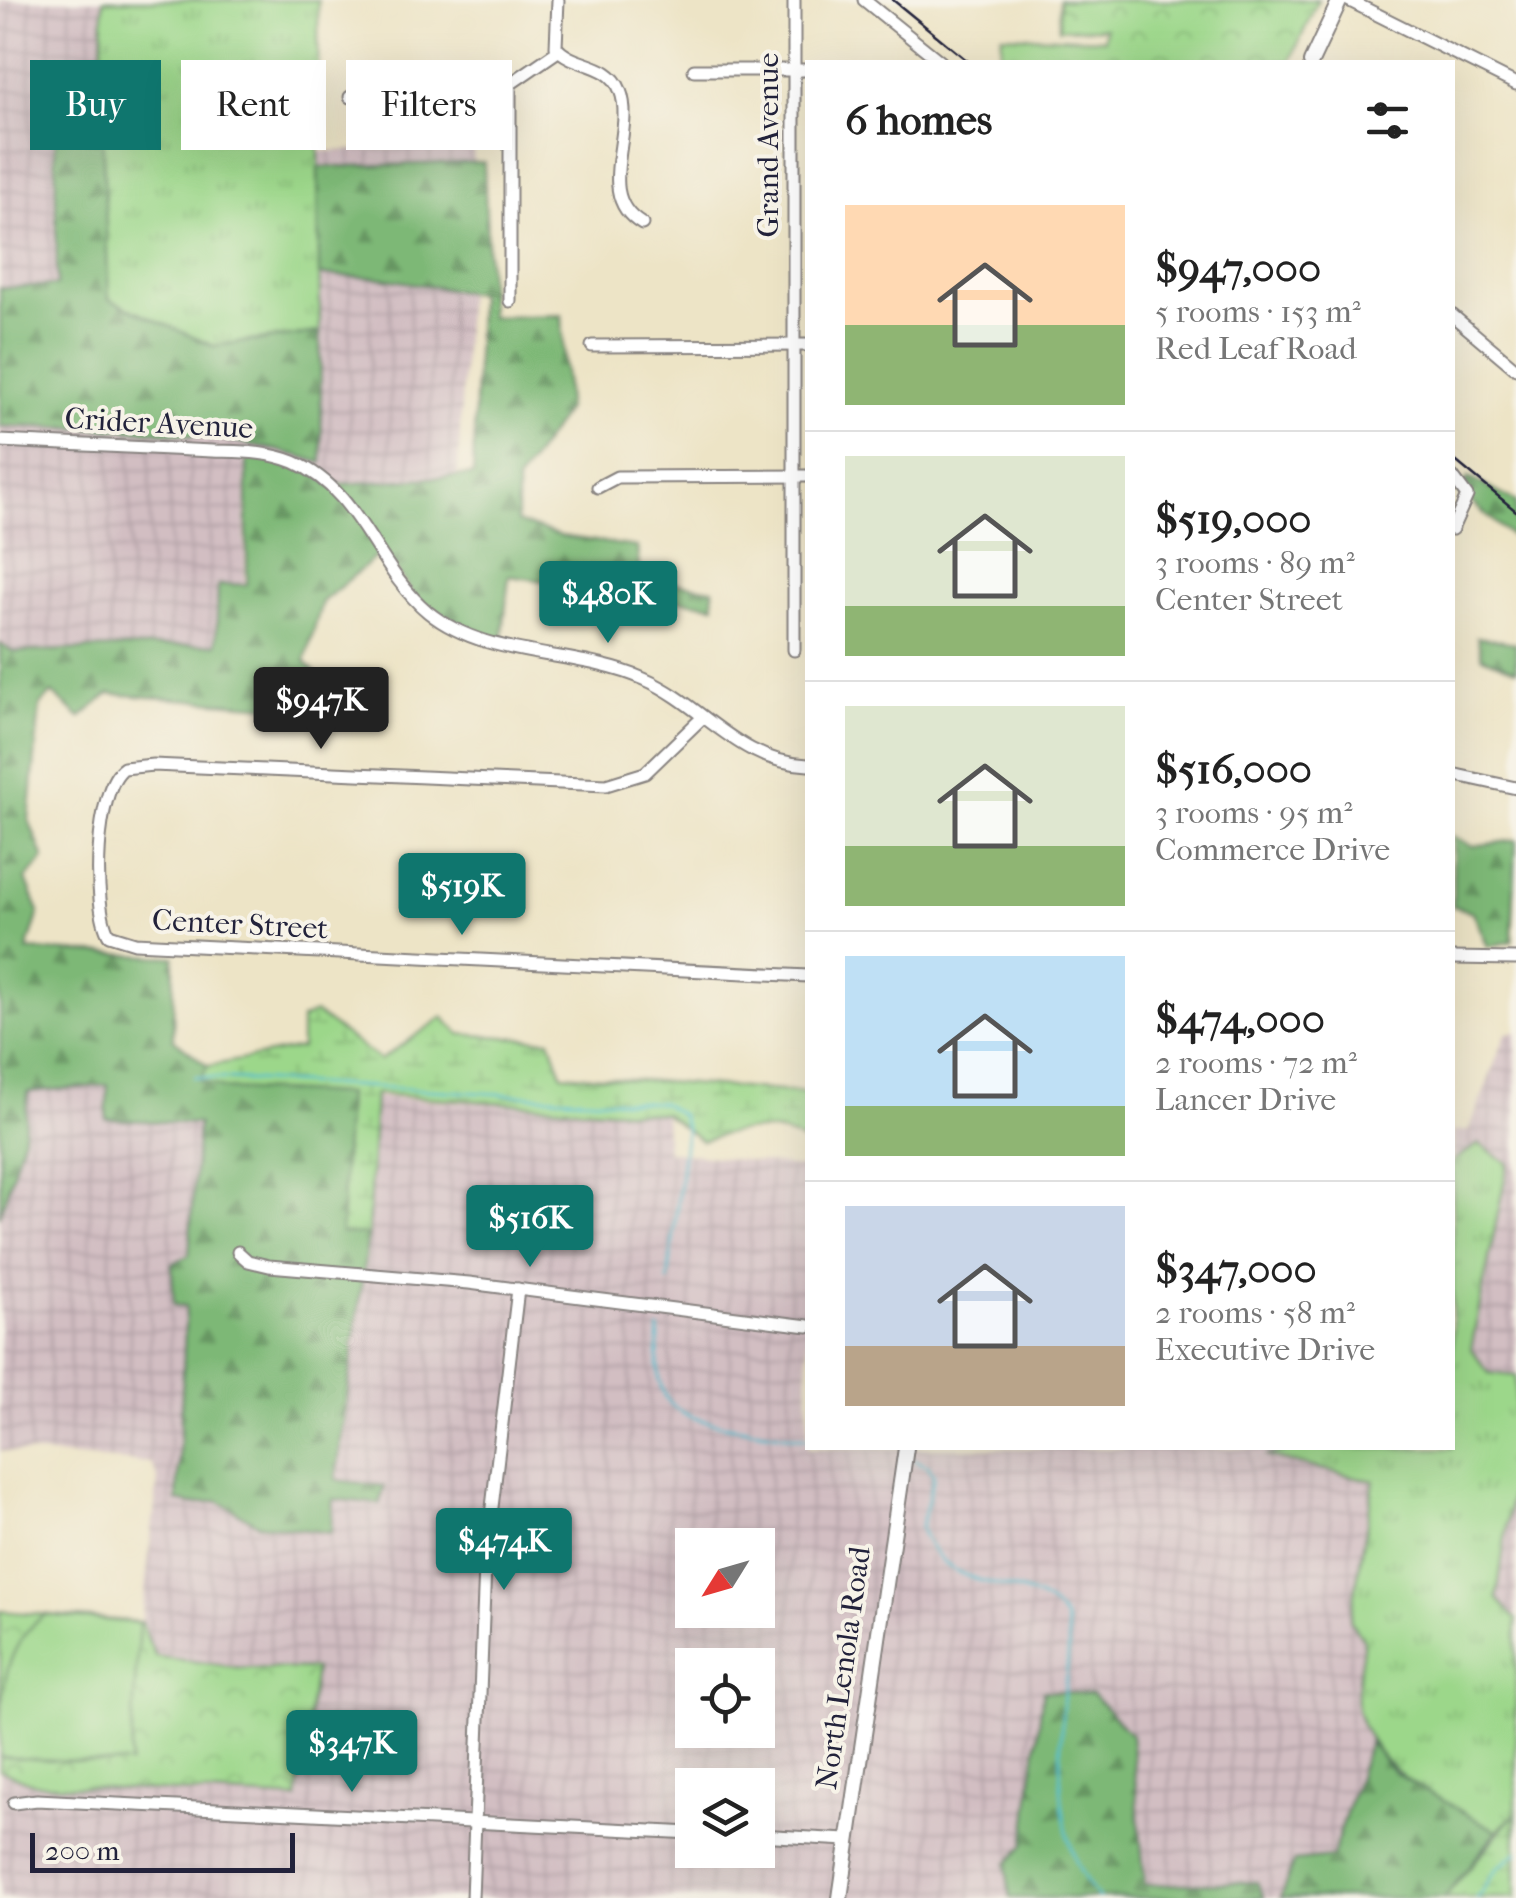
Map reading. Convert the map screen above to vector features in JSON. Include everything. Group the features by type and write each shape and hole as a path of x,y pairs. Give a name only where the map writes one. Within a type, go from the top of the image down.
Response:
{"main road":[{"path":"1312,60 1340,0"},
{"name":"North Lenola Road","path":"840,1898 906,1450"}],"street":[{"path":"558,0 558,50 566,58 598,68 618,84 622,103 617,168 620,193 632,218 642,224"},
{"name":"Grand Avenue","path":"794,0 793,204 801,346 794,650"},
{"path":"864,0 939,60"},
{"path":"1348,0 1516,84"},
{"path":"512,83 558,50"},
{"path":"694,70 805,70"},
{"path":"510,150 510,301"},
{"path":"793,204 805,203"},
{"path":"1455,318 1516,369"},
{"path":"592,346 801,346"},
{"name":"Crider Avenue","path":"0,441 246,451 290,461 340,492 402,584 436,618 476,638 633,674 668,690 746,750 779,762 805,764"},
{"path":"598,487 617,477 801,476"},
{"path":"1455,522 1467,496 1457,479"},
{"name":"Center Street","path":"703,717 645,773 606,786 153,764 124,768 112,780 102,819 101,919 109,935 135,944 805,976"},
{"path":"1455,775 1516,788"},
{"path":"1455,958 1516,959"},
{"path":"238,1252 269,1266 518,1289 805,1326"},
{"path":"472,1898 486,1553 518,1289"},
{"path":"14,1803 37,1800 675,1832"},
{"path":"775,1836 846,1840"}],"shaded area":[{"path":"0,0 309,0 307,60 181,60 181,150 474,150 455,530 369,537 304,467 246,452 244,653 0,652"},
{"path":"1516,1032 1516,1806 1437,1898 0,1898 0,1770 36,1784 315,1670 242,1668 154,1656 141,1622 158,1478 151,1463 0,1451 0,1156 5,1083 107,1081 665,1114 667,1151 805,1168 805,1450 1455,1450 1455,1131 1469,1131 1506,1033"}],"green space":[{"path":"103,0 318,0 318,60 181,60 181,150 319,150 320,332 213,346 108,299 102,150 161,150 161,60 102,60"},
{"path":"1059,0 1318,0 1291,60 1000,60 1002,35 1104,39 1105,28 1059,29"},
{"path":"55,150 103,150 109,299 213,346 320,332 322,463 244,443 163,432 0,426 0,288 57,285"},
{"path":"484,162 490,317 562,315 567,409 517,482 517,522 561,536 637,547 640,577 713,589 714,605 509,576 502,643 419,603 383,551 322,602 305,661 350,712 109,694 80,718 52,693 40,706 29,820 44,859 26,879 39,912 27,950 174,957 173,1039 208,1066 200,1079 226,1089 347,1094 341,1232 368,1235 336,1480 384,1486 380,1504 333,1499 331,1533 258,1524 218,1501 177,1501 186,1306 174,1305 172,1264 189,1255 198,1124 106,1119 108,1085 28,1092 24,1135 0,1216 0,644 14,652 216,644 218,585 247,584 247,453 316,474 329,485 473,475 478,294 381,278 319,275 318,167"},
{"path":"1468,477 1516,502 1516,540 1460,493"},
{"path":"1477,637 1516,643 1516,670 1482,657"},
{"path":"1455,837 1472,846 1516,840 1512,941 1488,947 1473,912 1455,907"},
{"path":"315,1013 380,1060 443,1017 460,1034 550,1040 562,1074 805,1093 805,1143 783,1133 756,1130 702,1141 665,1114 375,1094 368,1235 341,1233 347,1094 226,1089 200,1080 208,1066 301,1048 301,1019"},
{"path":"1479,1144 1508,1163 1471,1349 1489,1373 1516,1376 1516,1457 1497,1598 1516,1619 1516,1813 1497,1831 1398,1772 1369,1738 1359,1716 1357,1689 1364,1640 1350,1621 1374,1481 1265,1456 1293,1450 1455,1450 1455,1160"},
{"path":"0,1611 141,1622 155,1656 242,1668 315,1669 297,1799 35,1784 0,1770"},
{"path":"45,1615 139,1623 130,1764 0,1757 2,1697 11,1660 30,1628"},
{"path":"1043,1691 1092,1694 1131,1735 1145,1885 1257,1882 1264,1898 1010,1898 1006,1864 1024,1846"},
{"path":"1369,1742 1395,1773 1497,1831 1444,1898 1280,1898 1294,1861 1332,1857"},
{"path":"1516,1813 1516,1898 1444,1898"}],"waterway":[{"path":"194,1077 662,1103 681,1115 686,1129 668,1281"},
{"path":"659,1329 661,1386 676,1408 706,1421 805,1438"},
{"path":"914,1460 928,1466 934,1476 921,1528 934,1552 950,1567 970,1577 1033,1595 1051,1605 1066,1621 1068,1652 1060,1754 1063,1806 1074,1856 1099,1898"},
{"path":"1477,1898 1496,1870 1516,1853"}],"railway":[{"path":"893,0 967,60"},
{"path":"1455,460 1516,511"}]}
